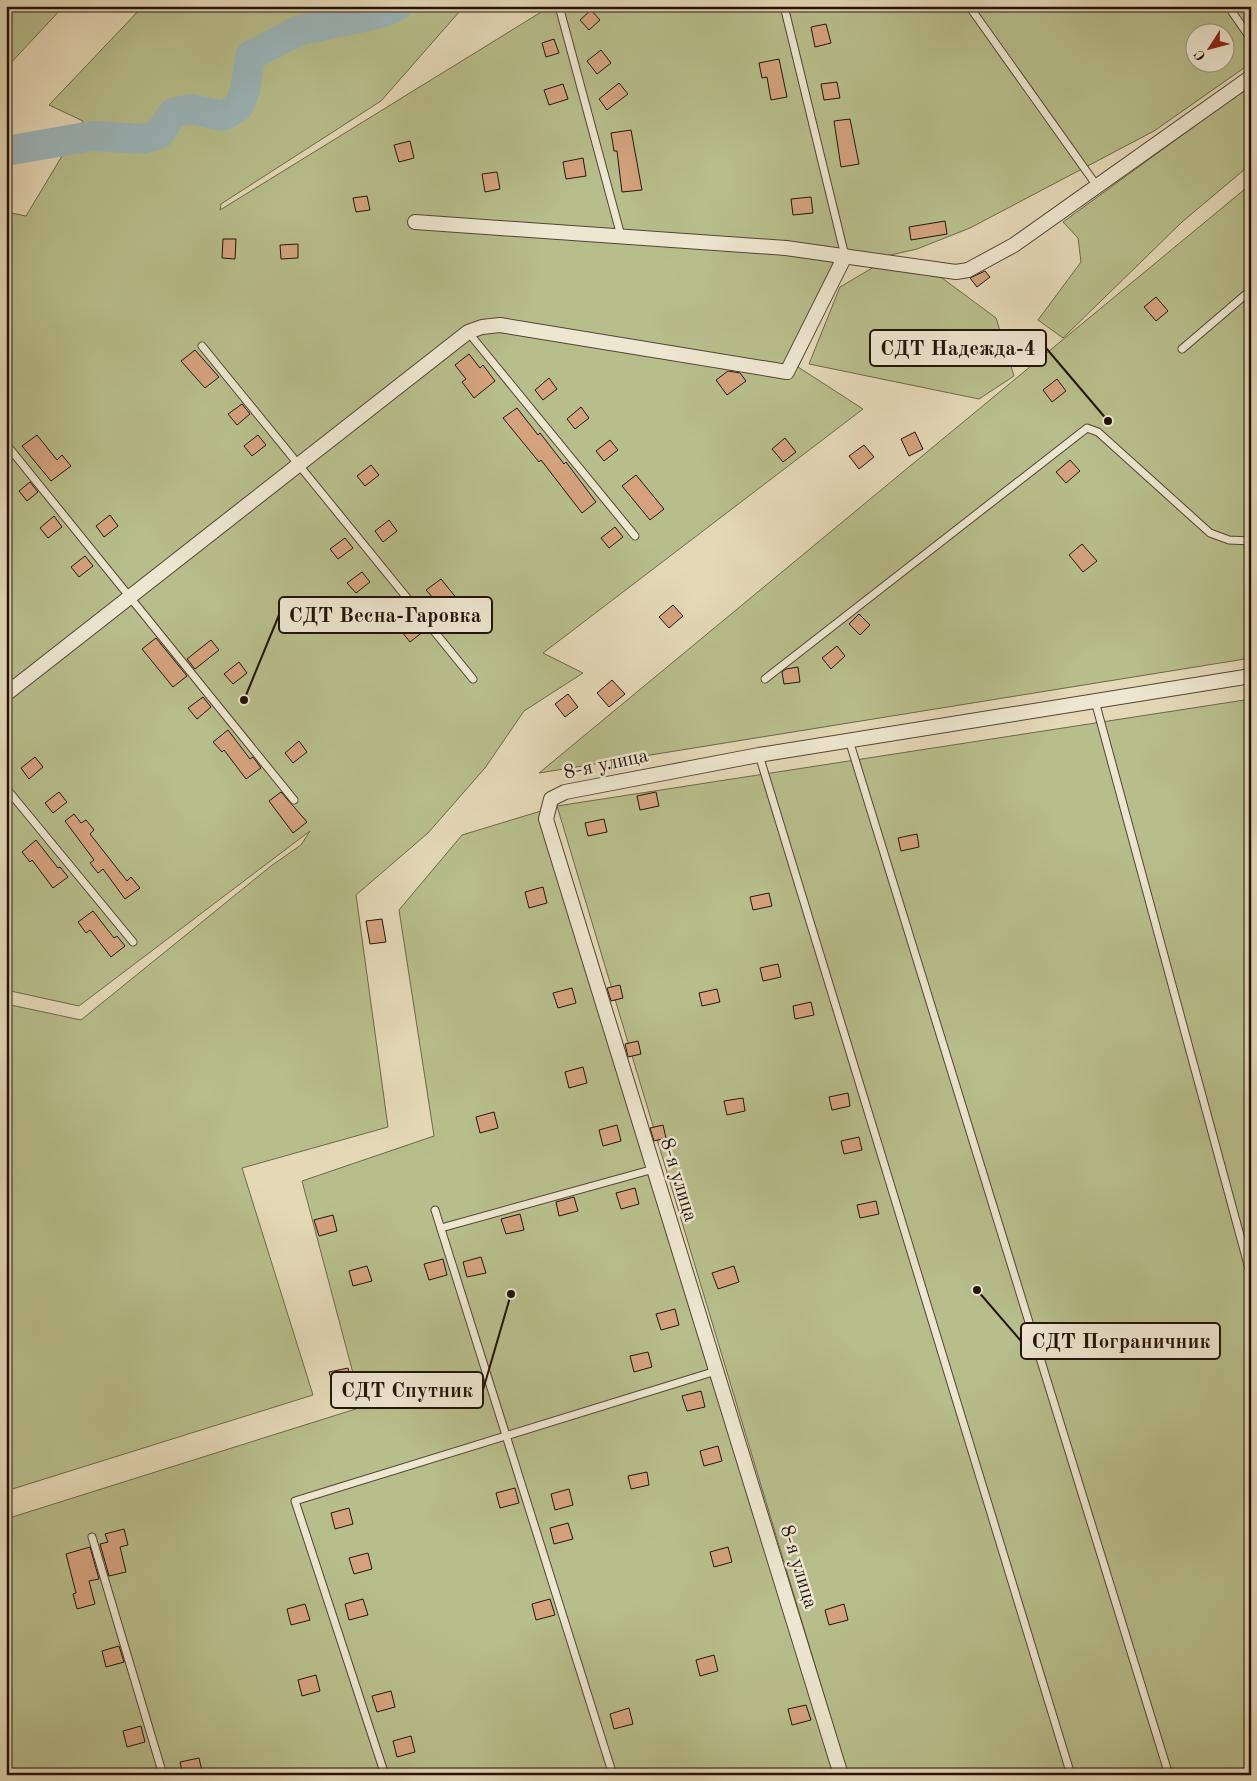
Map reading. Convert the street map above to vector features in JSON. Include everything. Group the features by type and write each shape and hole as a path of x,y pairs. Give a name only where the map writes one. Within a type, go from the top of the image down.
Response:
{"street":[{"path":"415,222 786,248 956,272 968,270 1014,245 1251,77"},
{"path":"6,694 468,332 482,327 500,325 786,372 845,256"},
{"name":"8-я улица","path":"841,1775 546,819 551,799 564,792 758,755 1251,676"}],"lane":[{"path":"559,6 621,236"},
{"path":"784,6 845,256"},
{"path":"969,6 1097,186"},
{"path":"1228,6 1251,39"},
{"path":"1182,349 1251,290"},
{"path":"468,332 635,536"},
{"path":"202,346 473,679"},
{"path":"765,679 1087,428 1098,432 1210,533 1229,540 1251,541"},
{"path":"6,444 294,800"},
{"path":"1095,701 1251,1276"},
{"path":"849,740 1169,1775"},
{"path":"758,755 1071,1775"},
{"path":"6,788 133,942"},
{"path":"441,1228 654,1170"},
{"path":"436,1210 612,1775"},
{"path":"385,1775 294,1501 716,1371"},
{"path":"92,1537 163,1775"}],"green space":[{"path":"6,6 64,6 6,68"},
{"path":"143,6 471,6 460,11 381,101 221,204 220,210 551,6 1251,6 1251,63 1154,131 970,228 917,249 847,265 798,367 863,409 543,653 583,673 524,711 485,768 428,833 356,895 388,1127 242,1168 313,1395 6,1491 6,1004 81,1020 271,866 301,845 310,831 79,1006 6,990 6,212 26,216 83,121 49,105"},
{"path":"1251,85 1251,164 1182,222 1063,338 1038,320 1081,262 1078,238 1063,222"},
{"path":"1251,184 1251,658 539,773"},
{"path":"879,264 942,278 996,318 1014,376 979,399 809,364 840,287"},
{"path":"1251,699 1251,1775 848,1775 557,806"},
{"path":"541,811 836,1775 6,1775 6,1519 362,1407 302,1181 434,1136 399,910 462,835"}],"building":[{"path":"591,10 600,20 589,30 580,20"},
{"path":"826,24 831,43 815,47 811,27"},
{"path":"554,39 559,53 546,57 542,43"},
{"path":"601,50 611,63 597,74 587,61"},
{"path":"779,59 787,97 771,100 767,77 762,78 759,63"},
{"path":"837,82 840,98 824,100 821,84"},
{"path":"619,83 628,94 607,110 599,99"},
{"path":"563,84 568,99 549,105 544,90"},
{"path":"850,119 859,164 841,167 834,121"},
{"path":"631,130 642,190 622,192 617,151 614,151 611,133"},
{"path":"410,141 414,158 399,162 394,145"},
{"path":"583,158 586,176 566,179 563,162"},
{"path":"497,172 500,189 485,192 482,174"},
{"path":"367,196 370,210 356,212 353,198"},
{"path":"811,197 813,213 793,215 791,199"},
{"path":"945,221 947,234 911,240 909,227"},
{"path":"223,239 236,239 235,259 222,258"},
{"path":"298,244 298,258 281,259 280,245"},
{"path":"985,271 990,277 977,287 970,278"},
{"path":"1156,297 1168,311 1156,321 1144,307"},
{"path":"195,350 219,377 205,388 181,361"},
{"path":"469,354 480,368 483,365 495,381 474,398 462,382 466,379 455,365"},
{"path":"728,371 740,373 746,381 727,395 716,380"},
{"path":"549,378 557,389 543,400 535,390"},
{"path":"1057,379 1066,391 1052,402 1043,390"},
{"path":"242,404 250,414 237,425 228,414"},
{"path":"581,407 589,418 575,429 567,419"},
{"path":"517,408 538,435 540,433 564,464 566,462 596,502 582,513 541,460 539,462 503,418"},
{"path":"915,432 923,449 909,456 901,439"},
{"path":"37,435 57,460 62,455 71,466 51,481 22,446"},
{"path":"258,435 266,445 252,456 244,446"},
{"path":"785,438 796,452 783,462 772,449"},
{"path":"610,440 618,450 604,461 596,451"},
{"path":"864,445 874,457 859,469 849,456"},
{"path":"1070,460 1080,471 1066,483 1056,472"},
{"path":"371,465 379,475 365,486 357,476"},
{"path":"636,475 664,509 650,520 622,486"},
{"path":"30,482 38,492 27,501 19,491"},
{"path":"110,515 118,526 104,537 96,526"},
{"path":"54,516 62,527 48,538 40,528"},
{"path":"389,520 397,531 383,542 375,531"},
{"path":"615,527 623,537 609,548 601,538"},
{"path":"345,538 353,548 338,559 330,549"},
{"path":"1082,544 1097,561 1083,572 1069,555"},
{"path":"85,556 93,566 79,577 71,567"},
{"path":"362,572 370,582 356,593 347,583"},
{"path":"441,579 462,605 466,602 474,613 459,624 439,597 435,600 426,590"},
{"path":"393,598 413,623 416,620 424,631 410,642 390,617 387,619 378,609"},
{"path":"673,605 683,616 669,628 659,617"},
{"path":"859,614 870,625 860,635 849,624"},
{"path":"156,638 187,676 173,687 142,649"},
{"path":"211,640 219,650 195,669 187,659"},
{"path":"837,646 845,656 831,669 822,658"},
{"path":"239,662 247,673 233,684 224,674"},
{"path":"798,667 800,682 784,684 782,672 786,669"},
{"path":"612,680 625,694 609,707 597,693"},
{"path":"568,694 578,707 565,717 555,704"},
{"path":"203,697 211,707 197,719 188,708"},
{"path":"228,730 250,759 253,757 261,768 246,779 224,750 222,752 213,742"},
{"path":"299,741 307,752 293,763 285,753"},
{"path":"35,757 43,767 29,779 21,768"},
{"path":"59,792 67,802 53,813 45,803"},
{"path":"281,792 307,822 293,833 269,801"},
{"path":"656,792 659,806 640,810 637,796"},
{"path":"74,814 81,823 86,820 94,830 90,834 127,881 131,877 140,888 125,899 103,869 98,873 90,863 94,860 65,821"},
{"path":"604,819 607,832 588,836 585,823"},
{"path":"917,834 919,847 901,851 898,838"},
{"path":"36,840 58,868 60,867 68,877 53,888 32,860 30,862 22,852"},
{"path":"543,887 547,903 529,908 525,892"},
{"path":"769,893 772,906 753,910 750,897"},
{"path":"93,911 114,938 117,936 125,946 111,957 90,930 86,933 78,922"},
{"path":"382,919 386,942 370,944 366,921"},
{"path":"778,964 781,977 763,981 760,968"},
{"path":"620,985 623,998 611,1001 607,988"},
{"path":"572,988 576,1003 558,1008 553,993"},
{"path":"717,989 720,1002 702,1006 699,993"},
{"path":"811,1002 814,1015 795,1019 793,1006"},
{"path":"638,1041 641,1054 628,1057 625,1044"},
{"path":"583,1067 587,1083 569,1088 565,1072"},
{"path":"848,1093 850,1106 832,1110 829,1097"},
{"path":"743,1098 745,1111 727,1115 724,1101"},
{"path":"494,1112 498,1128 480,1133 476,1117"},
{"path":"617,1125 621,1141 603,1146 599,1130"},
{"path":"663,1125 666,1138 654,1141 650,1128"},
{"path":"859,1137 862,1150 844,1154 841,1141"},
{"path":"635,1188 639,1204 621,1209 616,1193"},
{"path":"574,1197 578,1211 559,1216 556,1202"},
{"path":"876,1201 879,1214 860,1218 857,1205"},
{"path":"520,1214 524,1230 506,1234 501,1219"},
{"path":"333,1215 337,1231 319,1236 314,1220"},
{"path":"481,1257 486,1273 467,1277 463,1262"},
{"path":"443,1259 447,1275 429,1280 424,1264"},
{"path":"367,1266 372,1281 353,1286 349,1271"},
{"path":"734,1266 739,1282 718,1289 712,1273"},
{"path":"675,1309 679,1325 661,1330 656,1314"},
{"path":"648,1352 652,1367 634,1372 630,1356"},
{"path":"348,1368 352,1383 334,1388 329,1372"},
{"path":"701,1391 705,1407 687,1411 682,1396"},
{"path":"718,1446 722,1461 704,1466 700,1451"},
{"path":"647,1472 649,1485 631,1489 628,1476"},
{"path":"515,1488 519,1503 500,1508 496,1493"},
{"path":"569,1489 573,1505 555,1510 551,1494"},
{"path":"349,1508 353,1524 335,1529 331,1513"},
{"path":"568,1523 573,1539 554,1544 550,1528"},
{"path":"124,1529 128,1545 120,1547 126,1572 109,1576 100,1544 108,1542 105,1534"},
{"path":"90,1547 99,1579 89,1581 95,1604 77,1609 73,1594 76,1593 66,1554"},
{"path":"728,1547 732,1562 714,1567 710,1552"},
{"path":"368,1553 372,1569 354,1574 349,1558"},
{"path":"363,1599 368,1615 349,1620 345,1604"},
{"path":"550,1599 555,1615 536,1620 532,1604"},
{"path":"305,1604 310,1620 291,1625 287,1609"},
{"path":"844,1604 848,1620 829,1625 825,1610"},
{"path":"119,1646 124,1662 106,1667 102,1651"},
{"path":"714,1655 718,1671 700,1676 696,1660"},
{"path":"316,1675 320,1691 302,1696 298,1680"},
{"path":"391,1691 395,1707 377,1712 372,1696"},
{"path":"806,1705 811,1720 792,1725 788,1709"},
{"path":"629,1708 633,1724 614,1729 610,1714"},
{"path":"141,1726 145,1742 127,1747 123,1731"},
{"path":"411,1736 415,1752 397,1757 393,1741"},
{"path":"199,1758 203,1775 183,1775 180,1762"}],"waterway":[{"path":"6,151 92,136 143,139 159,134 173,113 190,109 223,116 238,107 245,91 250,56 297,31 381,13 397,6"}],"place":[{"name":"СДТ Надежда-4","path":"1108,421"},
{"name":"СДТ Весна-Гаровка","path":"244,700"},
{"name":"СДТ Пограничник","path":"977,1290"},
{"name":"СДТ Спутник","path":"511,1294"}]}
